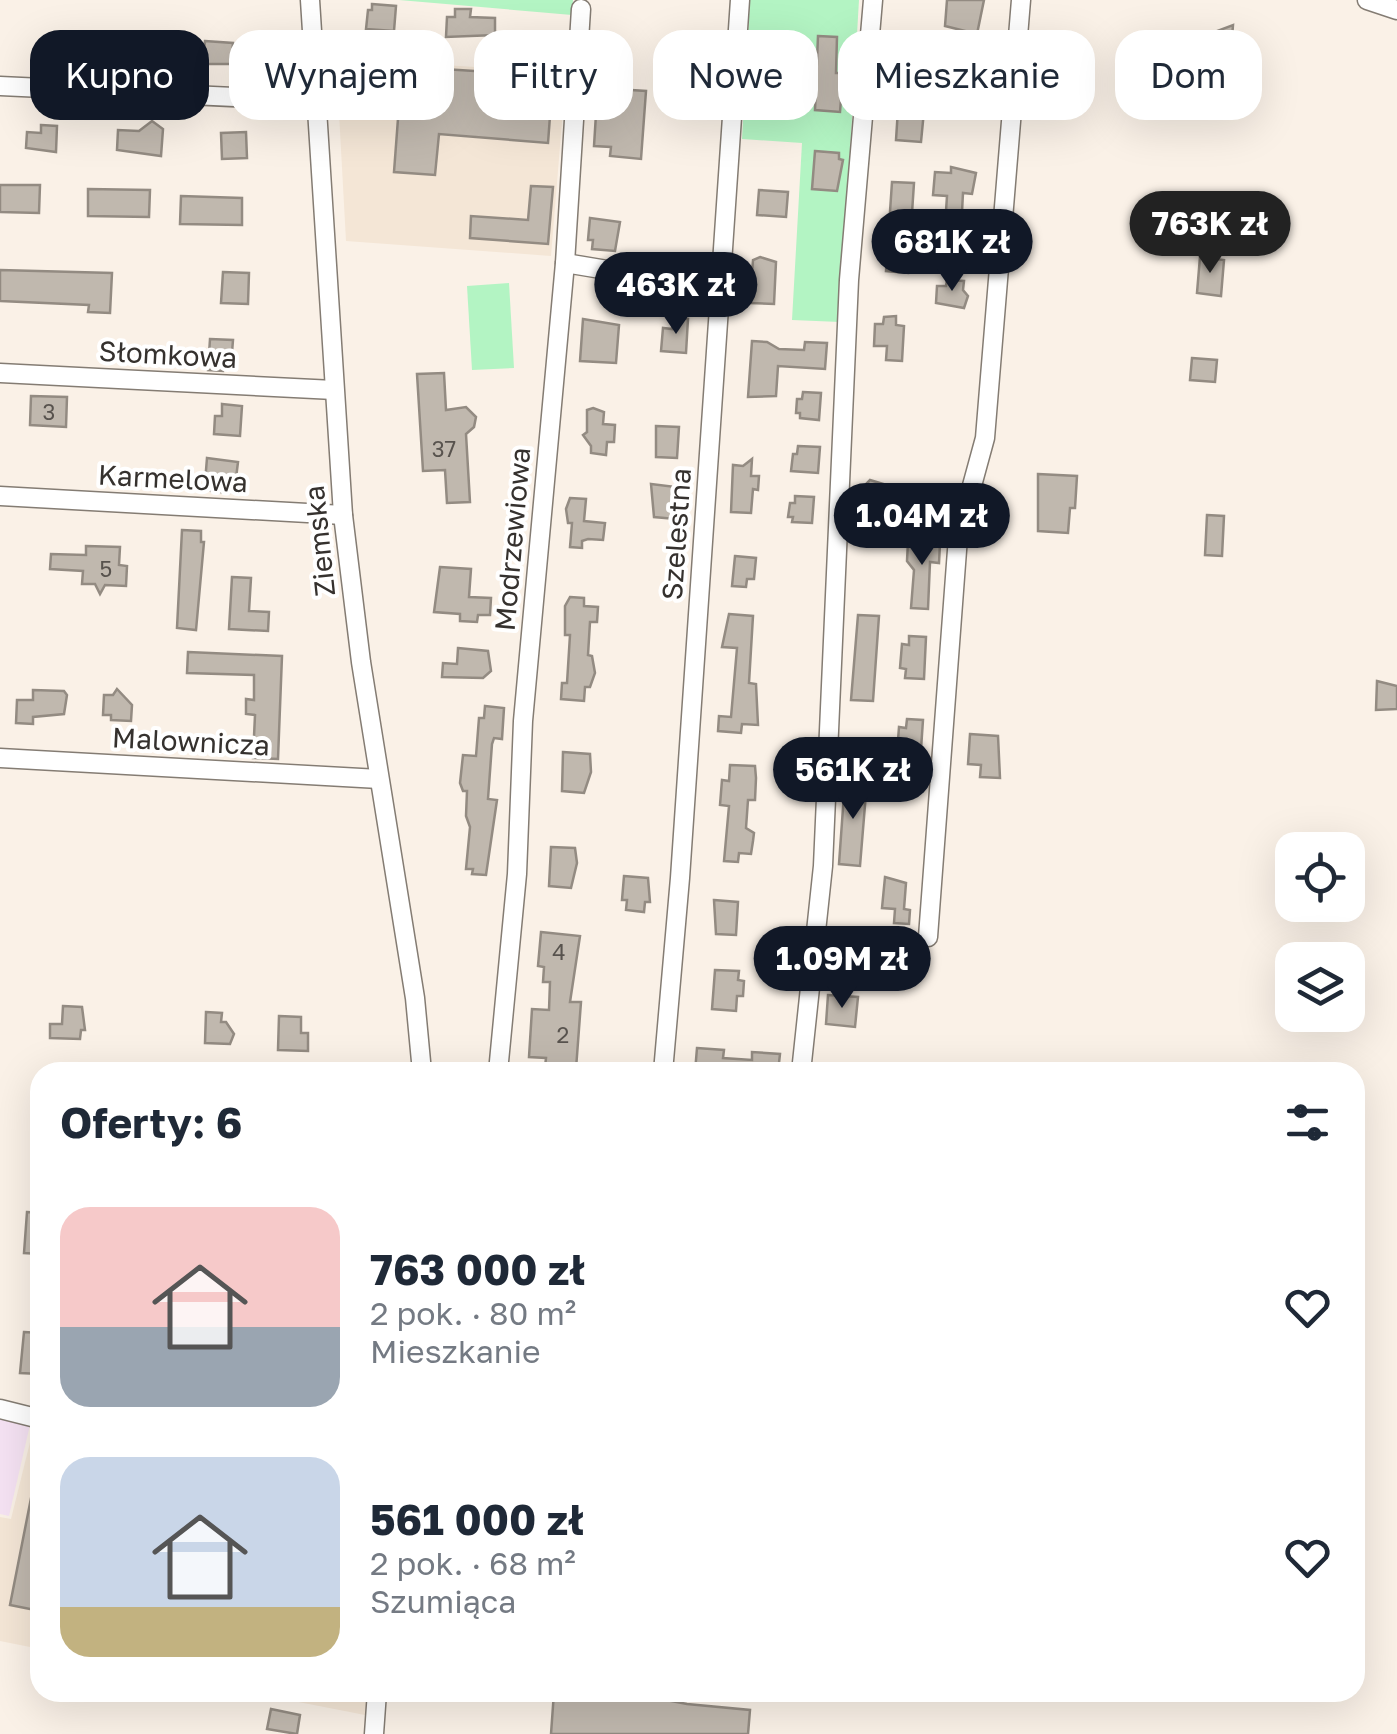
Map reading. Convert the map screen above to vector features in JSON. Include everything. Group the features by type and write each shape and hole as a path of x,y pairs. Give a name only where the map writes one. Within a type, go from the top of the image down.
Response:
{"street":[{"name":"Ziemska","path":"310,0 312,30"},
{"name":"Szelestna","path":"664,1062 740,0"},
{"path":"802,1062 822,866 850,280 873,0"},
{"path":"928,937 958,536 984,438 1021,0"},
{"path":"1367,0 1397,10"},
{"name":"Modrzewiowa","path":"499,1062 518,874 523,721 565,263 581,9"},
{"path":"0,86 229,97"},
{"name":"Ziemska","path":"317,120 342,516 415,998 421,1062"},
{"path":"565,263 649,277 722,280"},
{"name":"Słomkowa","path":"0,374 334,390"},
{"name":"Karmelowa","path":"0,496 342,516"},
{"name":"Malownicza","path":"0,758 379,779"},
{"path":"0,1410 30,1417"},
{"path":"374,1734 376,1702"}],"shaded area":[{"path":"454,66 474,67 474,120 562,120 551,256 346,241 339,120 454,120"},
{"path":"0,1418 30,1425 9,1516 0,1514"},
{"path":"30,1442 30,1647 0,1641 0,1517 11,1519"},
{"path":"299,1702 376,1702 375,1717"}],"green space":[{"path":"399,0 573,0 572,15"},
{"path":"750,0 859,0 857,30 838,30 838,120 852,120 840,322 792,320 802,143 742,139 743,120 818,120 818,30 748,30"},
{"path":"509,283 514,368 472,370 467,286"}],"building":[{"path":"947,0 984,0 978,30 945,26"},
{"path":"372,4 396,6 394,30 366,29 368,10 372,10"},
{"path":"455,9 471,9 470,17 495,18 495,30 474,30 474,36 454,37 454,30 446,30 447,17 455,17"},
{"path":"818,36 837,37 838,112 818,110"},
{"path":"209,41 229,43 229,64 209,64"},
{"path":"454,70 474,71 474,120 550,120 548,143 439,134 435,175 394,172 398,120 454,120"},
{"path":"633,90 646,91 641,159 610,156 611,147 594,146 596,120 633,120"},
{"path":"897,120 923,120 921,142 896,140"},
{"path":"152,121 163,129 161,156 117,150 118,130 139,131"},
{"path":"41,125 57,126 56,152 26,148 27,132 41,133"},
{"path":"246,132 247,158 222,159 221,133"},
{"path":"815,151 839,153 843,160 837,191 812,189"},
{"path":"951,167 976,173 972,194 963,193 962,212 946,211 947,196 933,195 935,172 951,173"},
{"path":"892,182 914,183 908,273 886,271"},
{"path":"0,185 40,185 39,213 0,212"},
{"path":"531,186 553,187 548,244 470,238 471,216 528,220"},
{"path":"88,189 150,190 149,217 88,216"},
{"path":"759,190 788,192 786,217 757,215"},
{"path":"181,196 242,198 242,225 180,224"},
{"path":"590,218 620,222 615,251 592,249 593,240 588,240"},
{"path":"760,257 776,262 774,304 750,303 753,260"},
{"path":"1200,257 1224,260 1221,296 1197,293"},
{"path":"0,270 112,273 110,313 88,312 89,305 0,301"},
{"path":"223,272 249,273 248,304 221,303"},
{"path":"947,280 964,281 963,290 968,296 964,308 936,303 937,286 946,286"},
{"path":"896,316 896,325 904,326 902,361 886,360 887,346 874,346 875,324 883,324 884,317"},
{"path":"673,318 688,319 686,353 661,351 663,328 672,329"},
{"path":"583,319 619,325 616,363 580,361"},
{"path":"210,339 233,340 231,365 223,365 223,371 208,370"},
{"path":"752,341 767,342 779,349 804,350 805,342 827,343 825,369 778,366 776,396 748,397"},
{"path":"1192,358 1217,360 1215,382 1190,380"},
{"path":"444,373 446,410 466,407 476,417 474,427 466,434 470,502 447,503 445,470 423,471 417,374"},
{"path":"803,392 821,393 819,420 800,418 800,413 796,413 797,399 802,399"},
{"path":"31,396 67,397 66,427 30,425"},
{"path":"222,404 242,406 240,436 214,434 215,416 222,416"},
{"path":"587,410 604,412 603,424 615,425 614,442 607,442 606,455 591,453 583,435 587,432"},
{"path":"656,426 679,427 677,458 656,457"},
{"path":"798,446 820,447 818,473 791,471"},
{"path":"207,458 238,462 235,486 230,486 229,493 211,491 212,484 205,483"},
{"path":"752,459 751,476 759,476 758,490 753,489 751,513 731,512 733,465 743,466"},
{"path":"1038,474 1077,476 1075,508 1070,508 1068,533 1038,531"},
{"path":"870,480 893,487 888,530 861,527 860,501 864,501"},
{"path":"651,484 676,487 675,519 654,517"},
{"path":"795,496 814,497 812,523 792,522 793,517 788,517"},
{"path":"570,498 586,499 584,521 605,523 603,540 588,539 582,541 582,548 570,547 572,523 568,523 566,509"},
{"path":"1207,515 1224,516 1222,556 1205,555"},
{"path":"182,530 201,531 204,542 196,630 177,628"},
{"path":"920,533 933,534 932,542 940,543 939,563 930,562 928,609 911,608 914,570 907,561 908,541 919,542"},
{"path":"86,546 120,547 119,565 127,566 126,586 105,585 100,594 95,584 82,584 83,571 50,569 51,554 86,555"},
{"path":"735,556 756,558 754,579 747,579 746,587 732,586"},
{"path":"440,567 471,569 469,597 491,598 490,615 478,615 477,622 460,621 460,614 434,612"},
{"path":"232,577 251,578 249,611 269,612 268,631 229,629"},
{"path":"570,597 584,598 584,606 598,607 597,622 590,622 588,655 592,656 595,673 590,687 585,687 584,701 561,699 562,683 567,683 570,635 565,635 565,606"},
{"path":"729,614 753,616 749,683 756,684 758,725 742,724 741,733 718,731 719,716 731,717 737,648 722,647"},
{"path":"858,615 879,616 873,701 851,700"},
{"path":"909,636 926,637 924,679 905,678 906,669 900,668 902,644 909,645"},
{"path":"458,648 488,651 491,671 483,678 442,677 443,663 457,664"},
{"path":"188,652 282,656 278,759 253,758 255,715 246,714 246,699 254,700 254,675 187,673"},
{"path":"1377,681 1397,686 1397,709 1376,710"},
{"path":"117,689 132,705 131,721 111,720 111,715 103,715 104,695 113,695"},
{"path":"33,690 64,691 64,714 33,717 33,724 16,723 17,700 33,700"},
{"path":"485,706 504,708 502,739 494,738 492,744 488,799 497,800 486,875 472,874 473,869 466,869 470,827 466,816 467,791 463,791 460,783 463,755 476,756 479,718 484,718"},
{"path":"907,719 923,720 920,764 904,763 905,754 897,754 899,727 906,728"},
{"path":"970,734 998,736 1000,778 980,777 981,765 968,764"},
{"path":"563,752 590,754 591,772 584,793 562,791"},
{"path":"730,765 755,766 756,778 755,800 748,800 746,828 754,833 751,854 739,853 738,862 724,861 729,806 720,805 722,780 729,781"},
{"path":"845,780 867,781 860,866 839,864"},
{"path":"551,847 575,848 577,863 571,888 549,886"},
{"path":"624,876 648,878 650,902 645,902 644,912 626,910 627,900 622,900"},
{"path":"885,877 906,883 904,909 910,910 909,924 894,923 895,909 882,908"},
{"path":"714,900 738,902 736,935 716,934"},
{"path":"541,932 580,936 570,1002 581,1002 577,1062 546,1062 546,1058 529,1057 532,1009 549,1010 550,982 543,982 544,967 538,966"},
{"path":"715,970 739,971 738,980 744,981 743,996 737,996 736,1011 712,1009"},
{"path":"828,995 858,997 855,1027 826,1024"},
{"path":"63,1006 82,1007 85,1030 81,1030 80,1039 50,1038 50,1024 62,1024"},
{"path":"206,1012 222,1013 221,1022 226,1022 234,1034 230,1044 205,1043"},
{"path":"279,1016 301,1017 301,1033 308,1033 308,1051 278,1050"},
{"path":"697,1048 724,1050 723,1058 752,1060 752,1052 780,1054 779,1062 696,1062"},
{"path":"27,1212 30,1212 30,1253 24,1253"},
{"path":"24,1332 30,1332 30,1374 20,1373"},
{"path":"30,1503 30,1609 10,1605"},
{"path":"553,1702 676,1702 750,1710 748,1734 551,1734"},
{"path":"271,1709 300,1715 297,1734 267,1729"}]}
